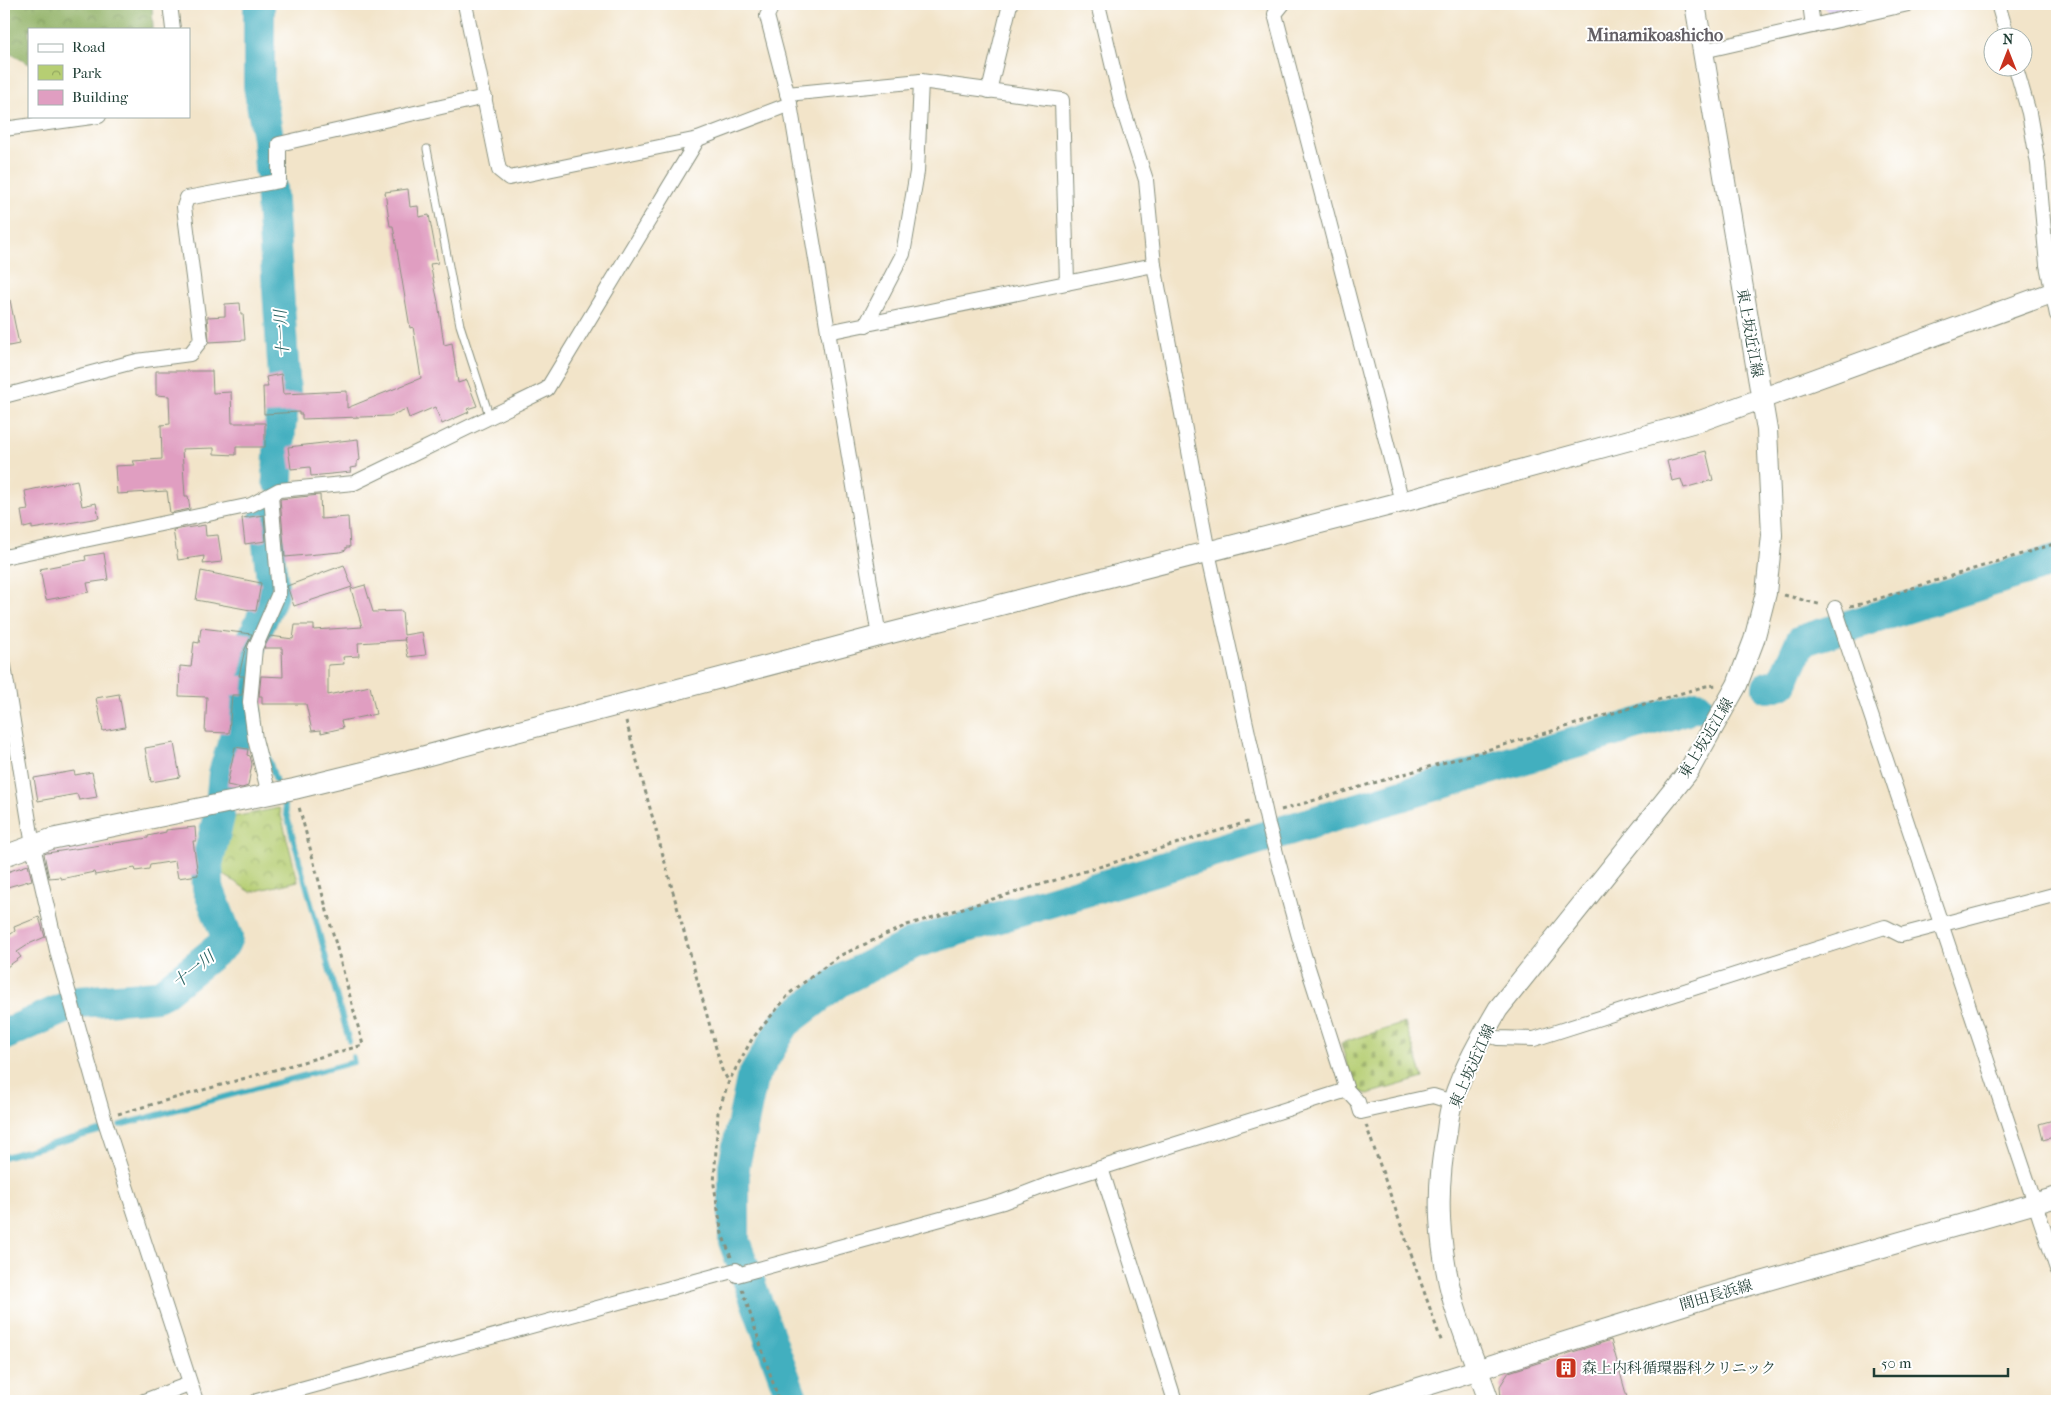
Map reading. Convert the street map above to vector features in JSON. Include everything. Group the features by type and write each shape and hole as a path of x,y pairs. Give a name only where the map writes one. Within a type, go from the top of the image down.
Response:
{"main road":[{"name":"東上坂近江線","path":"1489,1401 1454,1305 1439,1226 1439,1185 1443,1147 1452,1102 1498,1009 1688,772 1737,685 1754,640 1766,593 1772,535 1771,474 1767,430 1695,4"},
{"path":"4,856 60,837 294,789 622,706 879,636 1402,502 1703,420 2055,291"},
{"name":"間田長浜線","path":"1377,1401 1709,1297 2057,1197"}],"street":[{"path":"170,4 173,28"},
{"path":"465,4 499,170 509,178 698,139 789,99 921,82 1062,100 1067,283"},
{"path":"773,4 767,16 789,99 879,636"},
{"path":"989,91 1010,4"},
{"path":"1098,4 1122,106 1146,180 1154,265 1208,552 1268,820 1304,954 1347,1090 1358,1102 1362,1112 1433,1096 1452,1102"},
{"path":"1283,4 1275,14 1402,502"},
{"path":"1810,4 1813,26"},
{"path":"1703,52 1908,4"},
{"path":"1998,4 2005,28"},
{"path":"2019,78 2029,113 2038,164 2047,265 2055,291 2057,315"},
{"path":"866,325 903,254 917,172 921,82"},
{"path":"4,396 137,362 190,354 201,340 184,207 187,198 279,181 279,144 485,97"},
{"path":"4,129 84,118"},
{"path":"4,557 251,505 271,496 279,490 354,483 547,389 698,139"},
{"path":"828,332 1154,265"},
{"path":"269,794 255,739 250,702 255,648 279,593 271,496"},
{"path":"1836,610 2057,1270"},
{"path":"4,666 33,846 58,955 104,1118 196,1401"},
{"path":"1484,1034 1498,1038 1534,1039 1885,927 1901,935 2057,894"},
{"path":"257,1401 1002,1202 1047,1185 1347,1090"},
{"path":"1100,1168 1175,1401"},
{"path":"144,1401 190,1384"}],"lane":[{"path":"427,149 460,325 490,418"}],"path":[{"path":"1766,593 1779,594 1836,610 1861,604 2057,542"},
{"path":"779,1401 738,1273 722,1234 714,1185 714,1155 718,1112 729,1081 752,1039 790,993 839,956 906,925 1268,820 1282,810 1706,686 1737,685"},
{"path":"622,706 722,1070 729,1081"},
{"path":"104,1118 363,1045 294,789"},
{"path":"1362,1112 1442,1343"}],"shaded area":[{"path":"1820,4 1869,4 1829,13"}],"green space":[{"path":"4,4 152,4 153,28 28,28 28,63 4,50"},
{"path":"279,808 298,881 251,892 216,870 228,818"},
{"path":"1405,1023 1423,1078 1368,1094 1354,1090 1341,1043"}],"building":[{"path":"408,189 410,207 418,206 419,217 429,215 438,263 430,264 444,345 452,343 458,383 467,380 477,406 467,409 469,412 442,424 435,407 409,418 406,409 390,416 302,419 302,414 299,414 299,412 264,414 263,387 268,387 266,377 281,374 283,394 347,391 347,408 421,378 413,327 410,328 393,226 390,226 385,192"},
{"path":"10,300 19,344 4,347 4,301"},
{"path":"240,303 245,340 209,342 207,317 225,316 225,304"},
{"path":"156,371 212,371 213,393 231,392 232,423 265,423 265,447 236,447 236,455 214,454 214,448 182,449 185,496 188,496 190,509 170,513 167,491 117,494 115,466 135,465 133,461 162,459 161,425 170,424 169,396 156,395"},
{"path":"358,439 360,460 357,461 357,467 350,468 351,472 311,476 310,467 291,469 288,447"},
{"path":"1706,451 1713,480 1684,488 1681,479 1672,481 1667,461"},
{"path":"77,480 82,506 96,503 99,518 32,529 32,526 24,528 21,511 28,510 25,491"},
{"path":"320,495 321,519 348,517 350,547 346,547 346,550 340,552 285,557 280,499"},
{"path":"264,515 266,541 245,544 242,518"},
{"path":"205,525 206,536 218,535 222,562 203,564 204,556 178,560 173,530"},
{"path":"104,553 108,580 87,583 89,592 46,600 40,569 86,560 85,556"},
{"path":"344,565 352,587 294,606 287,586"},
{"path":"201,571 261,583 256,611 196,600"},
{"path":"365,585 373,612 402,611 404,635 422,632 426,655 408,657 405,640 358,643 359,656 343,657 344,664 328,665 328,695 370,686 376,714 341,721 343,728 321,733 321,730 312,731 306,704 262,704 262,696 259,696 261,676 283,677 282,648 264,648 270,636 293,639 295,625 314,625 314,630 362,627 351,589"},
{"path":"201,628 252,634 245,649 239,676 244,676 242,695 232,695 229,733 205,732 207,697 179,696 180,666 191,667 194,642 199,643"},
{"path":"119,694 125,727 103,731 96,698"},
{"path":"174,743 180,777 151,782 145,748"},
{"path":"235,747 248,749 247,755 250,756 252,764 248,786 242,788 227,785"},
{"path":"74,771 75,775 92,772 97,797 79,800 77,794 38,801 34,778"},
{"path":"195,827 196,841 193,841 198,875 178,878 175,861 150,865 149,869 136,871 135,868 95,875 94,872 61,879 60,877 49,878 44,854 148,838 148,836 166,832 166,830"},
{"path":"28,865 32,880 4,888 4,873"},
{"path":"39,917 45,937 17,952 21,957 4,969 4,932 7,937 15,931 14,927"},
{"path":"2057,1119 2057,1136 2043,1140 2039,1124"},
{"name":"森上内科循環器科クリニック","path":"1611,1340 1628,1401 1501,1401 1500,1386 1509,1372"}],"waterway":[{"name":"十一川","path":"259,4 259,86 268,138 270,169"},
{"name":"十一川","path":"271,188 285,391 280,428 278,480"},
{"name":"十一川","path":"222,796 224,773 242,716 243,683 247,657 251,643 271,598 273,587 265,519"},
{"path":"1768,687 1782,683 1801,641 2057,560"},
{"path":"258,691 260,732 276,781"},
{"path":"793,1401 734,1241 734,1166 752,1079 785,1023 840,981 914,943 1697,706"},
{"path":"284,805 349,1041"},
{"name":"十一川","path":"4,1035 78,1002 157,996 224,944 227,937 208,888 207,864 219,816"},
{"path":"120,1125 354,1062 353,1057"},
{"path":"4,1157 103,1130"}],"place":[{"name":"森上内科循環器科クリニック","path":"1566,1368"}],"district":[{"name":"Minamikoashicho","path":"1655,35"}]}
